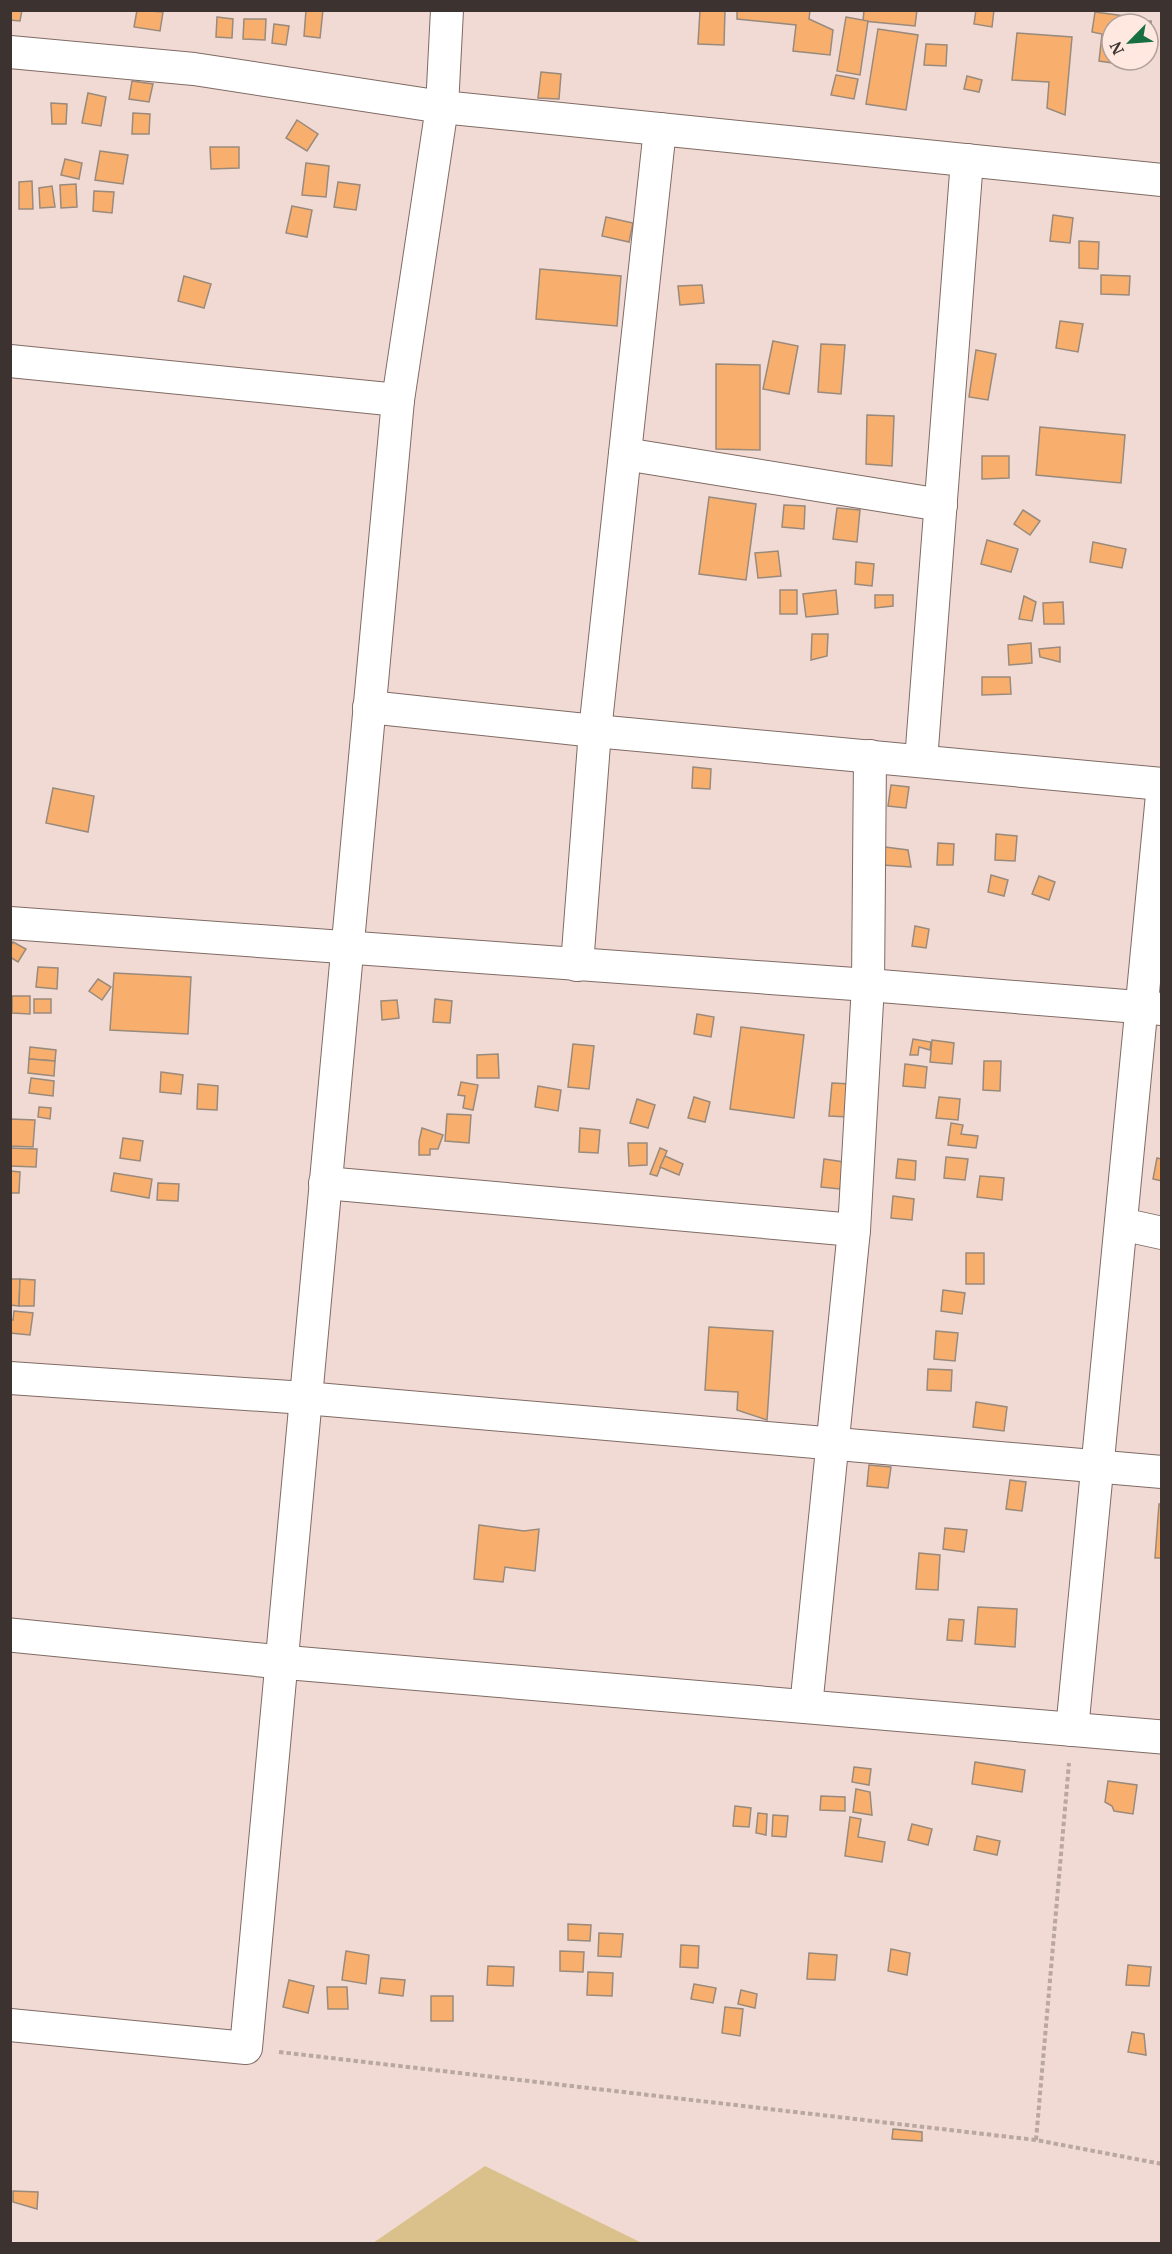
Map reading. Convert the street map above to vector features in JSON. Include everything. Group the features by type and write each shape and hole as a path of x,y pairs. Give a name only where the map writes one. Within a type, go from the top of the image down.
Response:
{"street":[{"path":"10,2025 246,2048 398,400 442,107 447,10"},
{"path":"10,52 194,69 442,107 1161,180"},
{"path":"578,965 595,731 660,129"},
{"path":"921,760 967,160"},
{"path":"10,361 398,400"},
{"path":"625,454 941,505"},
{"path":"369,707 595,731 1161,784"},
{"path":"806,1707 854,1230 868,985 870,756"},
{"path":"1072,1730 1121,1224 1151,1008 1161,795"},
{"path":"10,923 868,985 1151,1008"},
{"path":"325,1183 854,1230"},
{"path":"1121,1224 1161,1233"},
{"path":"10,1378 305,1398 1161,1472"},
{"path":"10,1635 281,1662 1161,1737"}],"path":[{"path":"1036,2140 1072,1730"},
{"path":"246,2048 1036,2140 1161,2164"}],"shaded area":[{"path":"485,2166 642,2243 373,2243"}],"building":[{"path":"10,10 22,10 20,21 10,20"},
{"path":"137,10 163,12 160,31 134,27"},
{"path":"306,10 323,10 320,38 304,36"},
{"path":"700,10 725,10 724,45 698,44"},
{"path":"737,10 810,10 809,19 833,30 830,55 793,51 796,25 737,19"},
{"path":"864,10 917,10 915,26 863,21"},
{"path":"976,10 994,10 992,27 974,24"},
{"path":"1095,12 1100,13 1100,34 1092,32"},
{"path":"217,17 233,19 232,38 216,37"},
{"path":"846,17 868,21 860,75 837,71"},
{"path":"244,19 266,19 265,40 243,39"},
{"path":"274,24 289,26 286,45 272,43"},
{"path":"878,29 918,35 906,110 866,104"},
{"path":"1017,33 1072,37 1065,115 1047,108 1049,82 1012,80"},
{"path":"926,44 947,45 946,66 924,65"},
{"path":"541,72 561,74 559,99 538,98"},
{"path":"836,75 858,79 854,99 831,95"},
{"path":"967,76 982,80 979,92 964,89"},
{"path":"132,81 153,84 149,102 129,99"},
{"path":"88,93 106,97 101,126 82,123"},
{"path":"51,103 67,104 66,124 52,124"},
{"path":"133,113 150,114 149,134 132,134"},
{"path":"297,120 318,134 307,151 286,138"},
{"path":"210,147 239,147 239,168 211,169"},
{"path":"100,151 128,155 123,184 95,180"},
{"path":"65,159 82,163 79,179 61,175"},
{"path":"306,163 329,166 326,197 302,195"},
{"path":"32,181 33,209 19,209 19,182"},
{"path":"338,182 360,185 356,210 334,207"},
{"path":"76,184 77,207 61,208 60,185"},
{"path":"52,186 55,207 40,208 39,188"},
{"path":"94,191 114,192 112,213 93,211"},
{"path":"292,206 312,210 307,237 286,233"},
{"path":"1053,215 1073,218 1070,243 1050,241"},
{"path":"606,217 633,223 629,242 602,236"},
{"path":"1079,241 1099,242 1098,269 1079,268"},
{"path":"540,269 621,276 617,326 536,319"},
{"path":"1101,275 1130,276 1129,295 1101,294"},
{"path":"184,276 211,284 204,308 178,301"},
{"path":"702,285 704,303 680,305 678,286"},
{"path":"1060,321 1083,324 1078,352 1056,348"},
{"path":"773,341 798,346 789,394 763,389"},
{"path":"821,344 845,345 841,394 818,392"},
{"path":"976,350 996,354 988,400 969,397"},
{"path":"716,364 760,365 760,450 716,449"},
{"path":"867,415 894,416 892,466 866,464"},
{"path":"1040,427 1125,435 1121,483 1036,475"},
{"path":"982,456 1009,456 1009,478 982,479"},
{"path":"709,497 756,504 746,580 699,574"},
{"path":"784,505 805,506 804,529 782,527"},
{"path":"837,508 860,510 857,542 833,539"},
{"path":"1023,510 1040,521 1030,535 1014,524"},
{"path":"987,540 1018,549 1011,572 981,564"},
{"path":"1093,542 1126,549 1122,568 1090,562"},
{"path":"778,551 781,576 758,578 755,553"},
{"path":"856,562 874,564 872,586 855,584"},
{"path":"780,590 797,590 797,614 780,614"},
{"path":"836,590 838,614 806,617 803,594"},
{"path":"875,595 893,595 893,606 875,608"},
{"path":"1024,596 1036,602 1032,621 1019,619"},
{"path":"1063,602 1064,624 1044,624 1043,603"},
{"path":"812,634 828,634 827,656 811,660"},
{"path":"1031,643 1032,663 1009,665 1008,645"},
{"path":"1060,647 1060,662 1040,657 1039,649"},
{"path":"982,677 1010,677 1011,694 982,695"},
{"path":"693,767 711,769 710,789 692,788"},
{"path":"891,785 909,787 906,808 888,806"},
{"path":"53,788 94,796 88,832 46,823"},
{"path":"996,834 1017,836 1015,861 995,860"},
{"path":"938,843 954,844 953,865 937,865"},
{"path":"885,847 908,850 911,867 883,865"},
{"path":"991,875 1008,880 1004,896 988,892"},
{"path":"1039,876 1055,882 1049,900 1032,894"},
{"path":"915,926 929,929 926,948 912,946"},
{"path":"13,942 26,949 18,962 10,957 10,946"},
{"path":"38,967 58,968 57,989 36,987"},
{"path":"114,973 191,977 188,1034 110,1030"},
{"path":"98,979 111,987 102,1000 89,991"},
{"path":"12,996 30,996 30,1014 12,1013"},
{"path":"34,999 51,999 51,1013 34,1013"},
{"path":"435,999 452,1001 450,1023 433,1022"},
{"path":"397,1000 399,1018 382,1020 381,1001"},
{"path":"697,1014 714,1017 711,1037 694,1034"},
{"path":"741,1027 804,1035 794,1118 730,1109"},
{"path":"913,1039 931,1042 930,1050 919,1047 918,1055 910,1055"},
{"path":"932,1040 954,1043 952,1064 930,1062"},
{"path":"573,1044 594,1046 589,1089 568,1087"},
{"path":"30,1047 56,1050 55,1061 29,1059"},
{"path":"498,1054 499,1078 477,1078 477,1055"},
{"path":"29,1059 55,1061 54,1076 28,1073"},
{"path":"984,1061 1001,1061 1000,1091 983,1090"},
{"path":"905,1064 927,1067 925,1088 903,1086"},
{"path":"161,1072 183,1075 181,1094 160,1092"},
{"path":"31,1078 54,1081 53,1096 29,1093"},
{"path":"461,1082 478,1085 473,1110 463,1108 465,1096 458,1095"},
{"path":"832,1083 852,1084 849,1117 829,1116"},
{"path":"198,1084 218,1086 217,1110 197,1109"},
{"path":"538,1086 561,1090 558,1111 535,1107"},
{"path":"694,1097 710,1102 705,1122 688,1118"},
{"path":"939,1097 960,1099 958,1120 936,1118"},
{"path":"637,1099 655,1105 648,1128 630,1123"},
{"path":"39,1107 51,1108 50,1119 38,1117"},
{"path":"447,1114 471,1115 469,1143 445,1141"},
{"path":"10,1119 35,1120 33,1147 10,1146"},
{"path":"951,1123 963,1125 961,1134 978,1136 976,1148 948,1145"},
{"path":"422,1128 443,1135 438,1149 430,1149 430,1155 419,1155"},
{"path":"580,1128 600,1130 598,1153 579,1152"},
{"path":"123,1138 143,1141 140,1161 120,1158"},
{"path":"628,1143 647,1143 647,1165 629,1166"},
{"path":"10,1148 37,1149 36,1167 10,1166"},
{"path":"660,1148 667,1151 657,1176 650,1174"},
{"path":"665,1156 683,1164 679,1175 660,1167"},
{"path":"946,1157 968,1159 965,1180 944,1178"},
{"path":"1157,1158 1162,1159 1162,1181 1153,1179"},
{"path":"824,1159 844,1162 840,1189 821,1187"},
{"path":"898,1159 916,1161 915,1180 896,1178"},
{"path":"10,1171 20,1172 19,1193 10,1193"},
{"path":"114,1173 152,1179 149,1198 111,1191"},
{"path":"980,1176 1004,1178 1002,1200 977,1197"},
{"path":"158,1183 179,1184 178,1201 157,1200"},
{"path":"893,1196 914,1199 912,1220 891,1218"},
{"path":"966,1253 984,1253 984,1284 966,1284"},
{"path":"10,1279 20,1279 19,1306 10,1305"},
{"path":"20,1279 35,1280 34,1306 19,1306"},
{"path":"943,1290 965,1293 962,1314 941,1311"},
{"path":"14,1311 33,1313 30,1335 10,1333 10,1319 13,1320"},
{"path":"709,1327 773,1331 767,1420 737,1410 738,1392 705,1390"},
{"path":"936,1331 958,1333 955,1361 934,1359"},
{"path":"928,1369 952,1370 951,1391 927,1390"},
{"path":"976,1402 1007,1407 1004,1431 973,1427"},
{"path":"869,1465 891,1467 888,1488 867,1486"},
{"path":"1010,1480 1026,1482 1022,1511 1006,1509"},
{"path":"1159,1504 1162,1504 1162,1558 1155,1558"},
{"path":"479,1525 524,1531 539,1529 535,1571 505,1567 503,1582 474,1579"},
{"path":"945,1528 967,1530 964,1552 943,1549"},
{"path":"919,1553 940,1555 938,1590 916,1589"},
{"path":"978,1607 1017,1609 1015,1647 975,1644"},
{"path":"949,1619 964,1620 962,1641 947,1640"},
{"path":"975,1762 1025,1770 1022,1792 972,1784"},
{"path":"854,1767 871,1769 869,1785 852,1782"},
{"path":"1108,1781 1137,1785 1133,1814 1114,1811 1112,1806 1105,1802"},
{"path":"856,1789 870,1792 872,1815 853,1812"},
{"path":"821,1796 845,1797 845,1811 820,1810"},
{"path":"735,1806 751,1808 749,1827 733,1826"},
{"path":"758,1813 767,1814 766,1835 756,1833"},
{"path":"773,1815 788,1816 786,1837 772,1836"},
{"path":"850,1817 861,1819 858,1837 885,1842 882,1862 845,1856"},
{"path":"912,1824 932,1829 928,1845 908,1840"},
{"path":"977,1836 1000,1841 997,1855 974,1850"},
{"path":"568,1924 591,1925 590,1941 568,1940"},
{"path":"599,1933 623,1934 621,1957 598,1956"},
{"path":"681,1945 699,1946 698,1968 680,1967"},
{"path":"891,1949 910,1953 907,1975 888,1971"},
{"path":"346,1951 369,1955 366,1984 342,1980"},
{"path":"560,1951 584,1952 583,1972 560,1971"},
{"path":"809,1953 837,1955 835,1980 807,1979"},
{"path":"1128,1965 1151,1967 1149,1986 1126,1985"},
{"path":"488,1966 514,1967 513,1986 487,1985"},
{"path":"588,1972 613,1973 612,1996 587,1995"},
{"path":"381,1978 405,1980 403,1996 379,1993"},
{"path":"289,1980 314,1986 308,2013 283,2007"},
{"path":"694,1984 716,1988 713,2003 691,1999"},
{"path":"327,1987 347,1987 348,2009 328,2009"},
{"path":"741,1990 757,1994 755,2008 738,2004"},
{"path":"431,1996 453,1996 453,2021 431,2021"},
{"path":"725,2007 743,2009 740,2036 722,2033"},
{"path":"1132,2032 1144,2034 1146,2055 1128,2052"},
{"path":"893,2129 922,2132 922,2141 892,2139"},
{"path":"13,2191 38,2192 37,2209 13,2202"}]}
